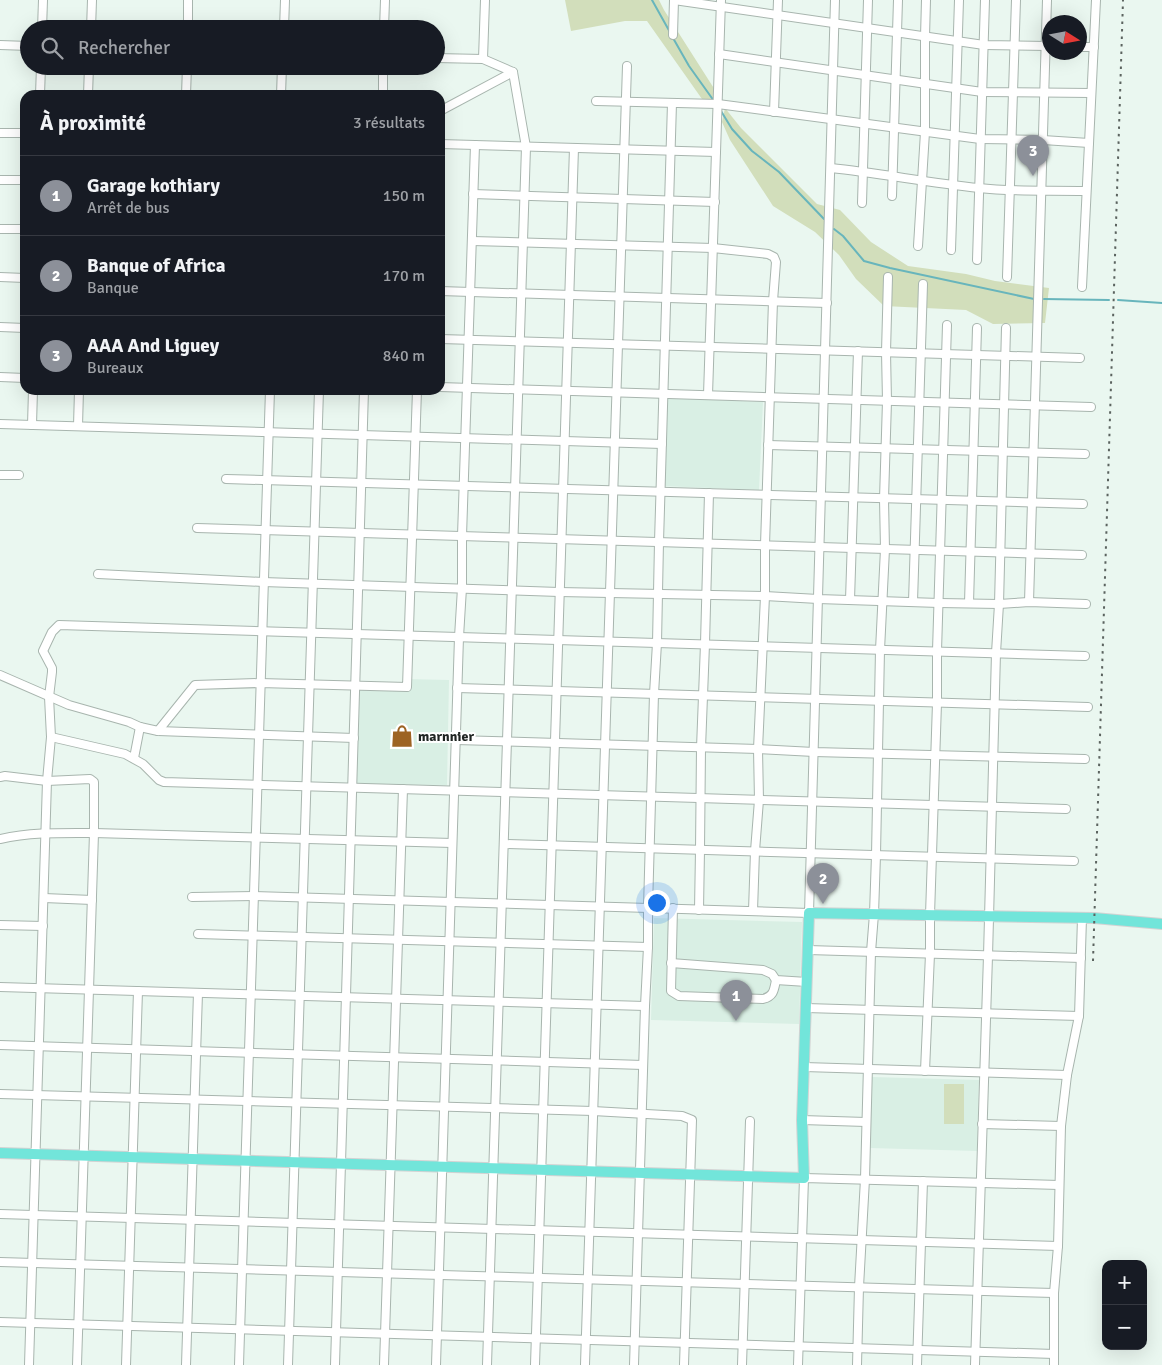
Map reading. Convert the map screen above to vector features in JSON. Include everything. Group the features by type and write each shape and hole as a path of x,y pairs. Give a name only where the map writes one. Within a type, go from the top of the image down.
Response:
{"main road":[{"path":"0,1153 804,1178 802,1120 809,913 1082,918 1162,924"}],"street":[{"path":"42,20 43,0"},
{"path":"91,20 92,0"},
{"path":"188,0 188,20"},
{"path":"284,0 284,20"},
{"path":"384,20 385,0"},
{"path":"483,59 485,0"},
{"path":"672,35 674,0 721,4 778,15 984,45 1042,46"},
{"path":"774,112 778,0"},
{"path":"192,897 303,897 809,913 836,0"},
{"path":"862,203 868,0"},
{"path":"892,196 898,0"},
{"path":"918,246 925,132 926,0"},
{"path":"951,250 959,0"},
{"path":"977,260 985,0"},
{"path":"1007,277 1016,0"},
{"path":"1047,0 1047,15"},
{"path":"1082,287 1096,0"},
{"path":"708,396 721,4"},
{"path":"0,45 20,46"},
{"path":"1087,47 1094,47"},
{"path":"719,54 982,92 1091,93"},
{"path":"445,58 483,59 513,72"},
{"path":"1029,602 1044,92 1047,60"},
{"path":"585,1365 627,66"},
{"path":"445,108 513,72"},
{"path":"487,1365 526,146 513,72"},
{"path":"40,90 41,75"},
{"path":"88,90 89,75"},
{"path":"186,90 187,75"},
{"path":"281,90 282,75"},
{"path":"383,90 384,75"},
{"path":"596,101 718,104 980,139 1089,143"},
{"path":"634,1365 672,103"},
{"path":"0,133 20,133"},
{"path":"445,144 716,152"},
{"path":"436,1365 475,145"},
{"path":"535,1365 574,148"},
{"path":"831,168 979,188 1086,191"},
{"path":"0,180 20,180"},
{"path":"473,194 715,202"},
{"path":"0,229 20,230"},
{"path":"472,241 713,248 768,254 774,257 776,262 771,348 765,596 758,749 759,800 753,911"},
{"path":"0,277 20,278"},
{"path":"857,1365 865,1179 867,1069 876,855 880,650 885,549 884,499 888,277"},
{"path":"913,602 923,284"},
{"path":"445,291 827,303"},
{"path":"925,1071 930,954 931,856 947,325"},
{"path":"0,327 20,328"},
{"path":"969,603 977,328"},
{"path":"975,1365 1006,328"},
{"path":"445,338 1080,358"},
{"path":"850,600 858,351"},
{"path":"0,377 20,378"},
{"path":"445,388 1091,407"},
{"path":"32,395 32,425"},
{"path":"78,426 79,395"},
{"path":"239,1365 270,395"},
{"path":"288,1365 319,395"},
{"path":"335,1365 364,395"},
{"path":"158,731 195,685 260,682 408,687 417,395"},
{"path":"0,424 662,444"},
{"path":"768,445 1085,454"},
{"path":"0,474 19,475"},
{"path":"226,479 1083,504"},
{"path":"698,910 702,696 709,494"},
{"path":"197,528 1082,555"},
{"path":"98,574 312,584 657,595 765,596 818,600 1086,604"},
{"path":"29,1365 47,781 51,738 49,697 52,668 43,651 52,632 59,625 1085,656"},
{"path":"0,675 49,697 88,711 158,731 354,738"},
{"path":"457,688 1088,707"},
{"path":"134,758 140,727"},
{"path":"51,738 118,752 134,758 164,782 1066,809"},
{"path":"456,740 1084,759"},
{"path":"0,777 47,781 90,779 94,782 88,1048 77,1365"},
{"path":"384,1365 403,789"},
{"path":"0,839 21,834 94,833 452,843"},
{"path":"504,844 1074,861"},
{"path":"44,898 92,900"},
{"path":"671,963 763,970 772,974 776,980 773,994 769,998 763,999 679,996 671,990 671,963 673,908"},
{"path":"1054,1365 1054,1293 1058,1246 1061,1126 1067,1075 1079,1016 1082,918"},
{"path":"0,925 43,926"},
{"path":"198,934 648,947"},
{"path":"808,950 1081,958"},
{"path":"776,980 807,982"},
{"path":"0,986 645,1006"},
{"path":"126,1365 138,991"},
{"path":"186,1365 198,992"},
{"path":"806,1008 1079,1016"},
{"path":"0,1045 643,1065"},
{"path":"804,1067 1067,1075"},
{"path":"0,1094 543,1109 682,1116 692,1120 684,1365"},
{"path":"802,1120 866,1122"},
{"path":"742,1365 750,1121"},
{"path":"982,1124 1061,1126"},
{"path":"798,1365 804,1178 1059,1185"},
{"path":"918,1365 923,1181"},
{"path":"0,1214 1058,1246"},
{"path":"0,1262 1054,1293"},
{"path":"0,1322 1054,1354"}],"shaded area":[{"path":"666,398 763,402 759,490 662,486"},
{"name":"marnnier","path":"405,679 449,680 447,785 355,784 357,688 404,689"},
{"path":"654,918 802,922 799,1024 651,1020"},
{"path":"872,1077 979,1080 977,1151 870,1148"}],"green space":[{"path":"565,0 659,0 715,90 717,99 702,99 647,21 625,21 571,31"},
{"path":"725,108 741,128 817,204 840,210 871,242 908,266 1049,288 1045,323 993,324 966,310 884,306 856,279 839,255 815,232 773,206 730,140 722,122"},
{"path":"944,1084 964,1084 964,1124 944,1124"}],"waterway":[{"path":"652,0 671,34"},
{"path":"673,38 689,66 714,101"},
{"path":"721,111 732,129 752,151 779,172 824,219"},
{"path":"834,229 843,236 864,261 1034,299"},
{"path":"1044,299 1109,300"},
{"path":"1118,300 1162,303"}],"railway":[{"path":"1093,961 1123,0"}],"place":[{"name":"AAA And Liguey","path":"1033,176"},
{"name":"marnnier","path":"402,736"},
{"name":"Banque of Africa","path":"823,904"},
{"name":"Garage kothiary","path":"736,1021"}]}
